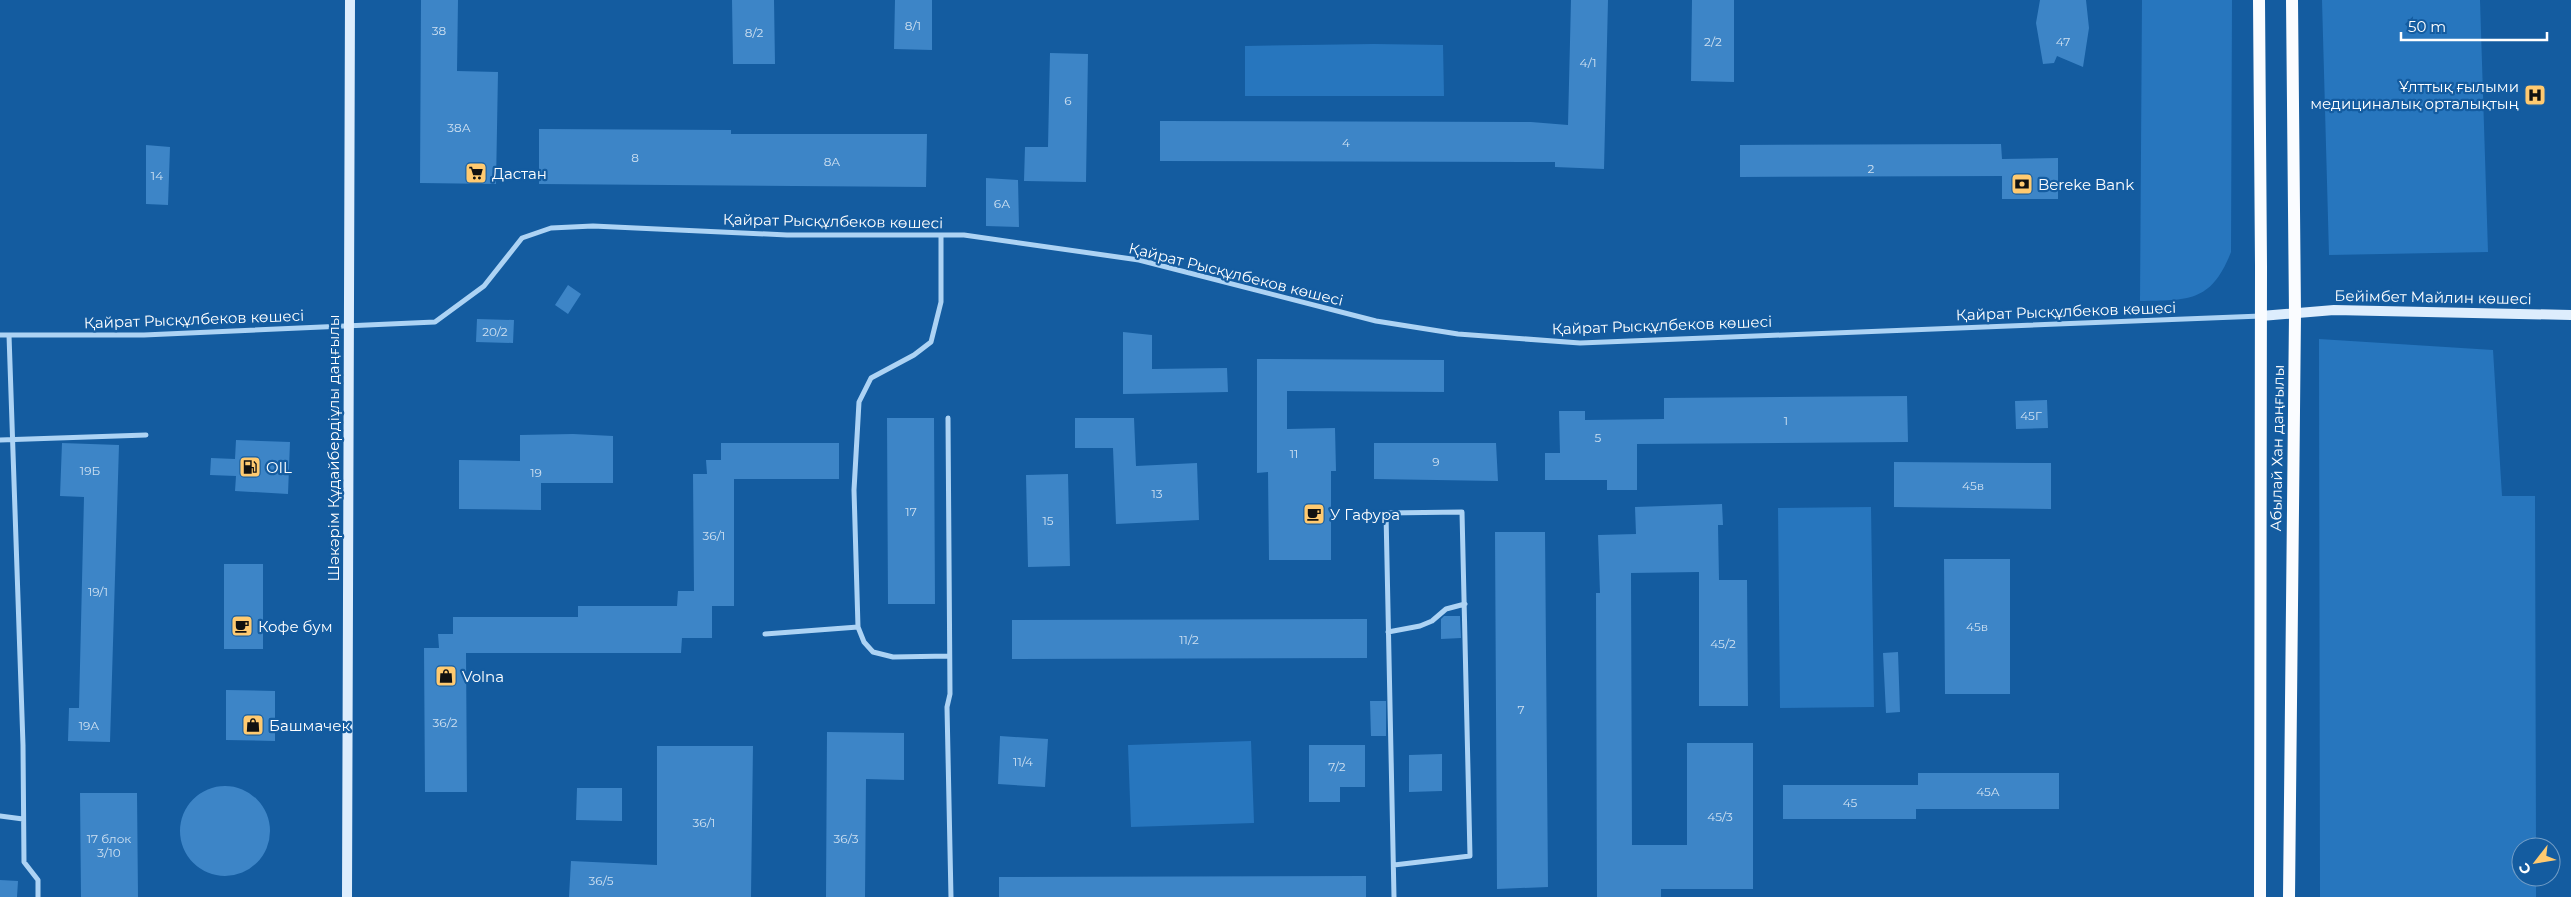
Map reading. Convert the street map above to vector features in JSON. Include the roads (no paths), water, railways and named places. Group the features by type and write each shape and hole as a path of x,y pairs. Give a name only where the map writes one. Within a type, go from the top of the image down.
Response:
{"main road":[{"name":"Шәкәрім Құдайбердіұлы даңғылы","path":"347,897 350,0"},
{"name":"Абылай Хан даңғылы","path":"2259,0 2261,316 2260,897"},
{"name":"Абылай Хан даңғылы","path":"2289,897 2295,314 2292,0"},
{"name":"Бейімбет Майлин көшесі","path":"2261,316 2334,310 2571,314"}],"street":[{"name":"Қайрат Рысқұлбеков көшесі","path":"0,335 144,335 435,322 484,286 522,238 550,228 593,226 787,235 964,235 1139,260 1376,321 1458,334 1554,342 1580,343 2261,316"},
{"path":"941,235 940,302 931,342 914,355 870,378 859,402 854,490 858,627 864,642 873,652 893,657 949,656"},
{"path":"9,335 23,745 24,862 38,880 38,897"},
{"path":"948,418 950,694 947,707 951,897"},
{"path":"0,440 146,435"},
{"path":"1394,865 1470,856 1462,512 1386,514 1394,897"},
{"path":"1388,632 1420,626 1432,621 1446,610 1464,604"},
{"path":"765,634 858,627"},
{"path":"0,816 23,820"}],"place":[{"name":"Ұлттық ғылыми медициналық орталықтың","path":"2535,95"},
{"name":"Дастан","path":"476,173"},
{"name":"Bereke Bank","path":"2022,184"},
{"name":"OIL","path":"250,467"},
{"name":"У Гафура","path":"1314,514"},
{"name":"Кофе бум","path":"242,626"},
{"name":"Volna","path":"446,676"},
{"name":"Башмачек","path":"253,725"}]}
